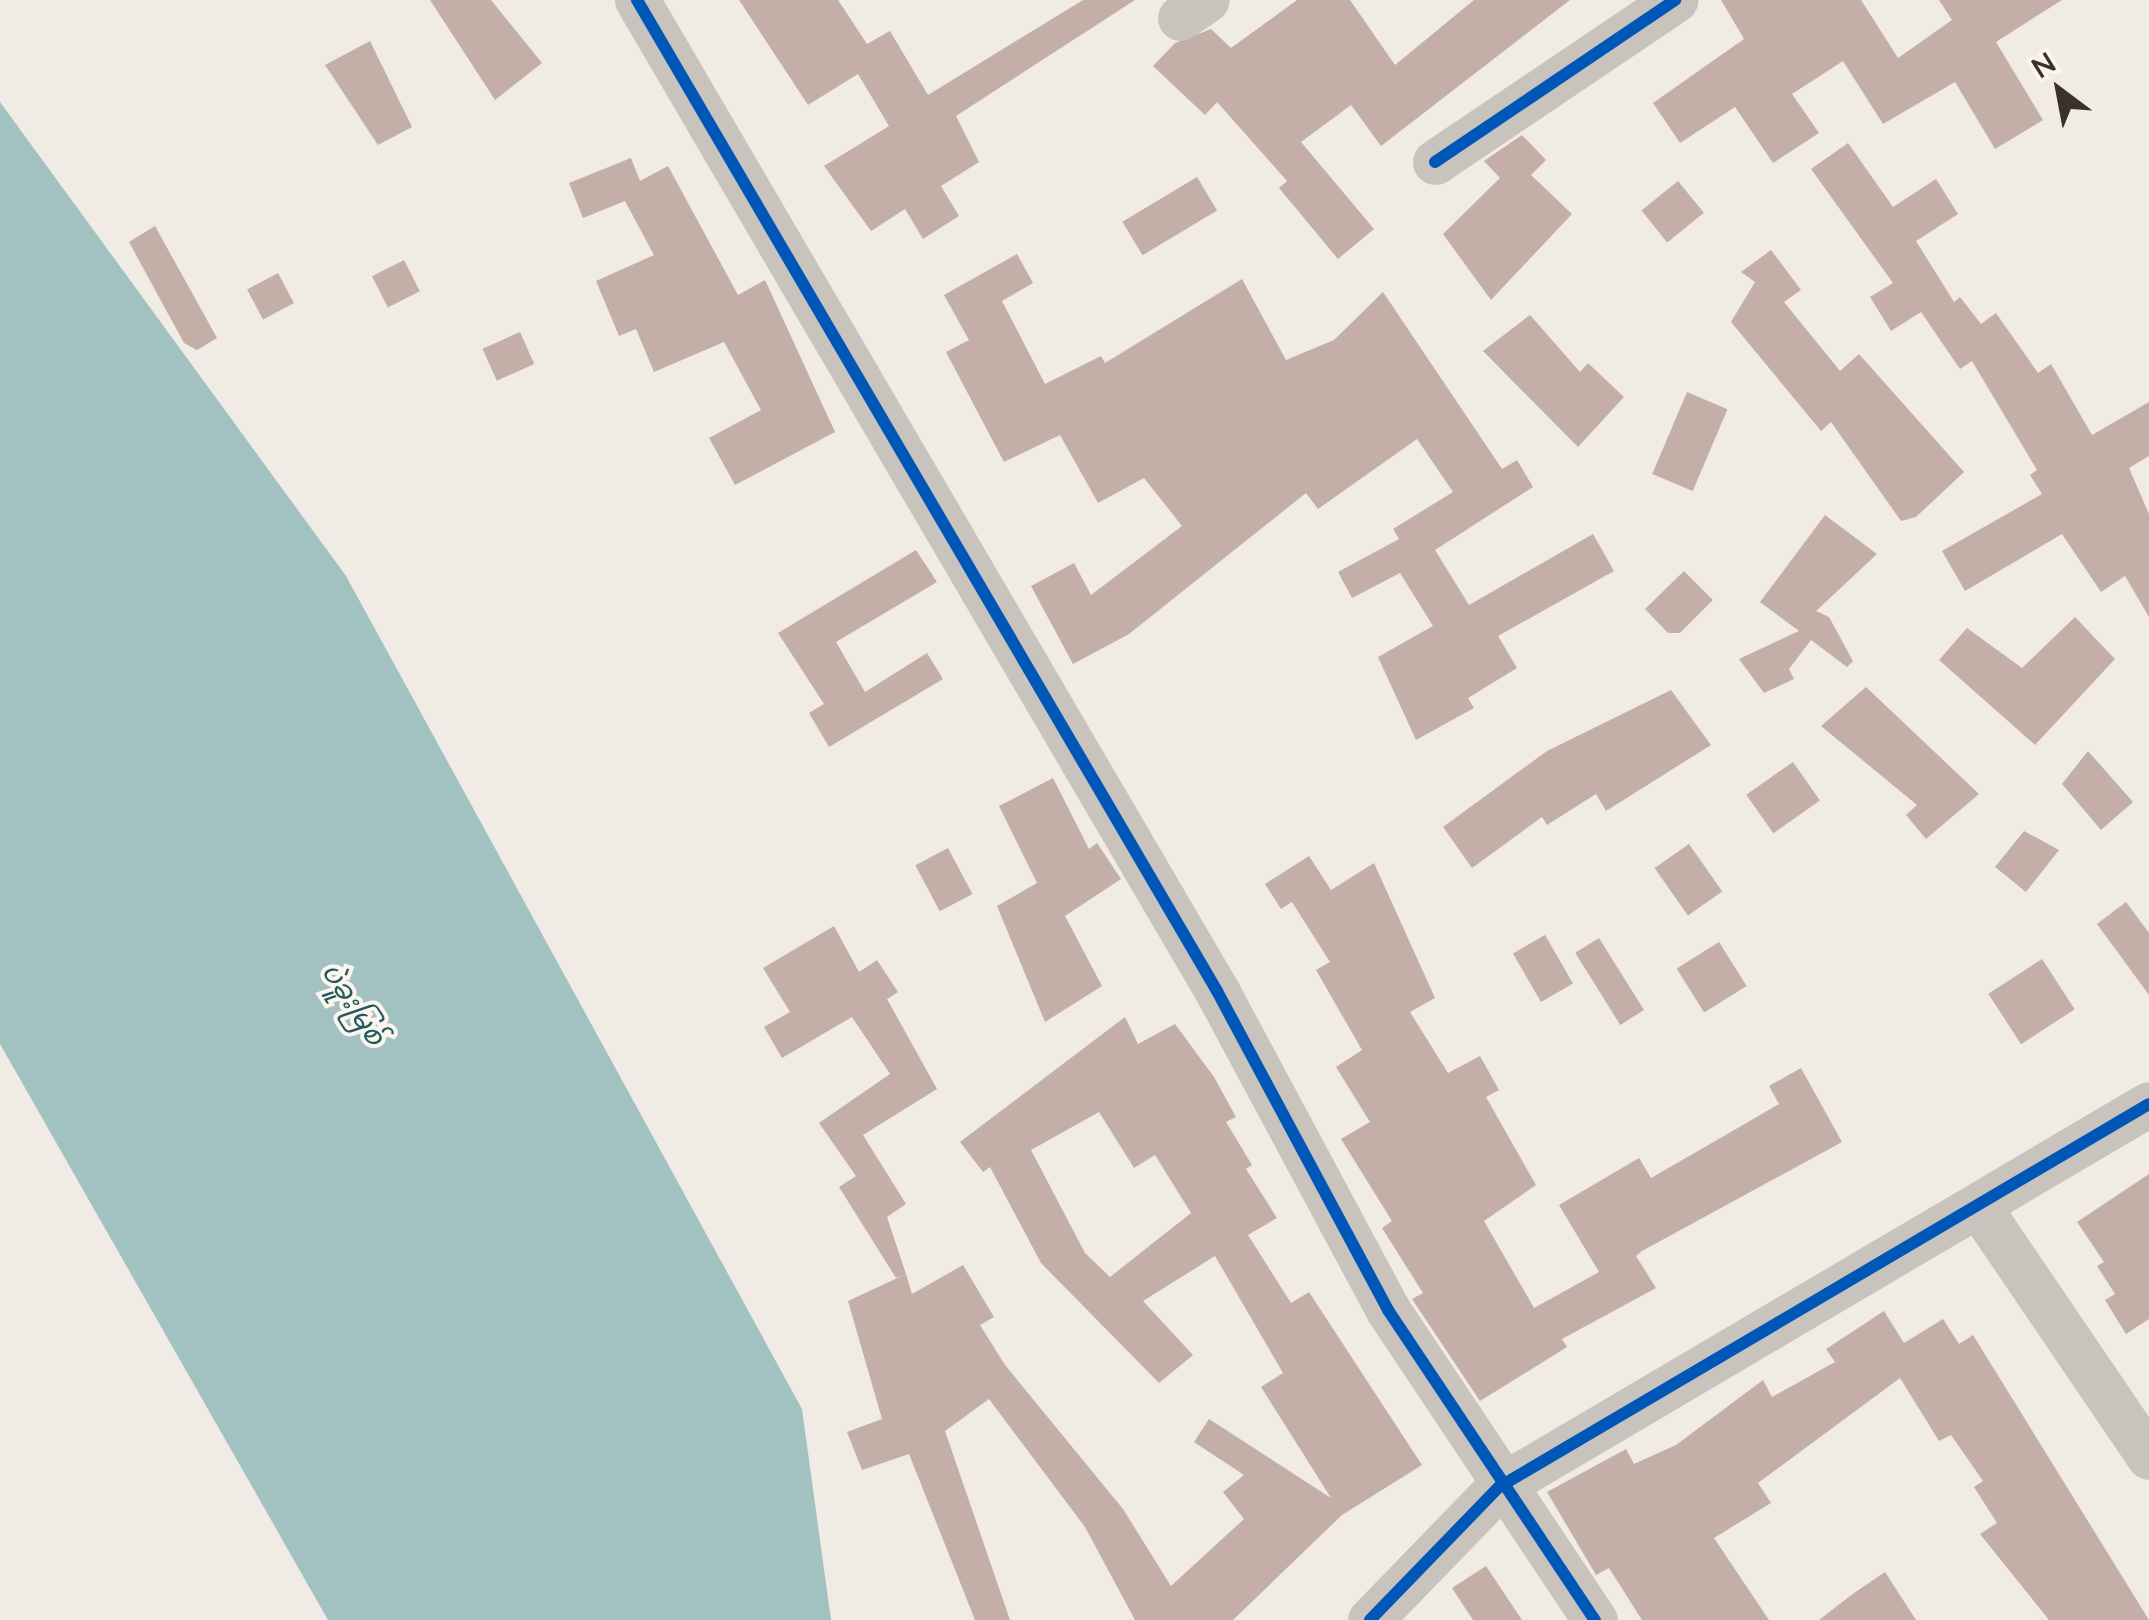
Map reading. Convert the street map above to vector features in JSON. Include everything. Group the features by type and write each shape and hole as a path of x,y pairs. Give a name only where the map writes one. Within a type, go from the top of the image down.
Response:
{"street":[{"path":"638,0 1217,991 1388,1310 1500,1487 1595,1620"},
{"path":"1435,162 1675,0"},
{"path":"1370,1620 1500,1487 2149,1104"},
{"path":"1979,1207 2149,1458"}],"water":[{"name":"ပဲခူးမြစ်","path":"0,102 346,576 802,1409 831,1620 328,1620 0,1044"}],"building":[{"path":"430,0 491,0 542,63 495,100"},
{"path":"739,0 838,0 867,44 890,31 928,95 1083,0 1135,0 956,116 979,162 941,186 959,216 923,239 905,209 871,231 824,166 889,126 858,74 808,105"},
{"path":"1297,0 1350,0 1395,65 1474,0 1570,0 1381,146 1351,105 1301,142 1374,229 1338,259 1279,188 1287,181 1217,102 1205,115 1153,66 1175,43 1211,29 1231,48"},
{"path":"1721,0 1861,0 1898,58 1952,20 1939,0 2062,0 1996,42 2043,120 1995,149 1955,82 1883,124 1843,61 1792,94 1819,133 1773,163 1735,107 1680,143 1653,103 1744,39"},
{"path":"370,41 412,127 378,145 325,65"},
{"path":"1522,135 1546,160 1531,175 1572,214 1491,300 1443,234 1500,178 1484,161"},
{"path":"1848,143 1893,207 1936,179 1958,214 1916,241 1954,302 1960,297 1981,324 1996,313 2038,373 2051,364 2092,435 2149,402 2149,456 2129,468 2149,514 2149,617 2125,576 2101,592 2062,534 1965,591 1942,551 2042,494 2030,475 2037,470 1972,361 1960,369 1921,312 1891,331 1870,297 1893,283 1811,169"},
{"path":"631,158 640,181 668,166 738,295 765,280 835,432 735,485 709,438 761,410 724,342 654,372 636,329 619,336 596,281 654,255 625,201 583,218 569,183"},
{"path":"1197,177 1217,210 1143,255 1122,222"},
{"path":"1678,181 1704,213 1667,242 1641,211"},
{"path":"155,226 217,338 197,350 184,343 129,242"},
{"path":"1771,250 1801,290 1784,302 1840,371 1859,354 1964,472 1916,517 1901,521 1831,422 1821,431 1731,322 1755,282 1741,272"},
{"path":"1017,254 1033,283 1002,301 1045,384 1101,356 1105,363 1242,279 1286,360 1334,340 1383,292 1502,469 1517,460 1533,487 1435,550 1469,605 1593,534 1614,571 1498,636 1517,668 1468,698 1474,708 1416,740 1378,657 1433,626 1400,573 1352,598 1338,572 1399,539 1393,529 1453,492 1417,439 1318,509 1306,493 1129,634 1073,664 1031,586 1074,563 1091,595 1182,526 1144,478 1098,503 1060,435 1004,462 946,352 969,340 944,295"},
{"path":"404,260 420,291 388,308 372,276"},
{"path":"278,273 294,303 263,319 247,289"},
{"path":"1530,315 1580,372 1588,363 1624,397 1578,447 1483,351"},
{"path":"520,332 534,364 497,381 483,349"},
{"path":"1687,392 1728,409 1693,491 1652,474"},
{"path":"1825,515 1877,554 1816,611 1829,617 1853,661 1847,667 1811,640 1789,669 1794,679 1764,693 1739,659 1799,631 1760,602"},
{"path":"916,550 937,582 836,642 865,692 927,653 943,679 829,747 809,713 824,704 778,633"},
{"path":"1684,571 1713,600 1680,633 1668,633 1645,609"},
{"path":"2075,617 2115,659 2035,745 1939,660 1967,628 2022,668"},
{"path":"1866,687 1979,794 1926,839 1906,815 1917,805 1821,726"},
{"path":"1671,690 1711,745 1606,811 1596,794 1547,825 1542,817 1472,868 1443,827 1547,751"},
{"path":"2088,751 2133,802 2101,830 2062,784"},
{"path":"1793,762 1820,801 1773,833 1746,795"},
{"path":"1053,778 1089,849 1097,843 1121,879 1065,916 1102,986 1045,1022 997,906 1037,883 999,806"},
{"path":"2024,831 2059,850 2026,892 1995,867"},
{"path":"1689,844 1722,892 1688,916 1655,868"},
{"path":"948,848 972,894 940,911 915,865"},
{"path":"1309,856 1331,890 1374,863 1435,998 1410,1012 1448,1073 1480,1056 1499,1090 1486,1097 1536,1185 1484,1221 1534,1308 1599,1272 1559,1205 1639,1158 1651,1178 1779,1104 1769,1086 1801,1068 1842,1142 1642,1251 1636,1256 1656,1288 1562,1339 1567,1347 1480,1401 1412,1299 1423,1293 1382,1228 1392,1221 1341,1139 1370,1122 1336,1067 1362,1050 1316,970 1330,962 1292,902 1281,909 1265,884"},
{"path":"2126,902 2149,933 2149,995 2097,924"},
{"path":"834,926 859,972 877,960 898,992 887,999 937,1089 863,1135 906,1204 887,1217 906,1274 896,1278 839,1187 856,1176 819,1123 890,1074 852,1017 782,1058 764,1027 790,1012 763,968"},
{"path":"1545,935 1573,983 1541,1002 1513,953"},
{"path":"1599,938 1644,1010 1620,1025 1575,953"},
{"path":"1719,942 1747,986 1704,1013 1677,968"},
{"path":"2042,959 2075,1009 2021,1044 1988,994"},
{"path":"1125,1017 1138,1044 1175,1024 1214,1077 1236,1117 1226,1122 1252,1165 1246,1169 1277,1218 1248,1235 1291,1303 1309,1292 1422,1465 1342,1515 1233,1620 1135,1620 1085,1527 989,1399 945,1431 1010,1620 975,1620 909,1454 862,1470 847,1432 882,1419 848,1301 906,1274 912,1294 963,1265 994,1317 980,1325 1005,1365 1123,1509 1171,1586 1244,1519 1223,1492 1244,1475 1194,1442 1209,1419 1331,1498 1261,1387 1283,1373 1215,1256 1143,1301 1193,1355 1159,1383 1041,1263 990,1167 983,1172 960,1142","holes":["1099,1112 1134,1168 1155,1155 1191,1213 1110,1277 1085,1253 1031,1150"]},
{"path":"2149,1174 2149,1319 2126,1334 2105,1300 2115,1294 2097,1266 2104,1262 2077,1222"},
{"path":"1884,1311 1904,1343 1943,1319 1959,1344 1973,1335 2149,1620 2049,1620 1980,1534 1997,1523 1974,1487 1983,1481 1951,1435 1939,1441 1900,1378 1758,1483 1771,1503 1714,1538 1769,1620 1642,1620 1609,1568 1596,1575 1547,1492 1626,1449 1634,1464 1676,1445 1763,1380 1772,1397 1835,1362 1826,1349"},
{"path":"1486,1566 1522,1620 1473,1620 1452,1588"},
{"path":"1885,1572 1916,1620 1819,1620 1854,1593"}],"cycle path":[{"path":"637,0 1217,991 1388,1310 1595,1620"},
{"path":"1435,162 1675,0"},
{"path":"1370,1620 1499,1487 2149,1104"}]}
